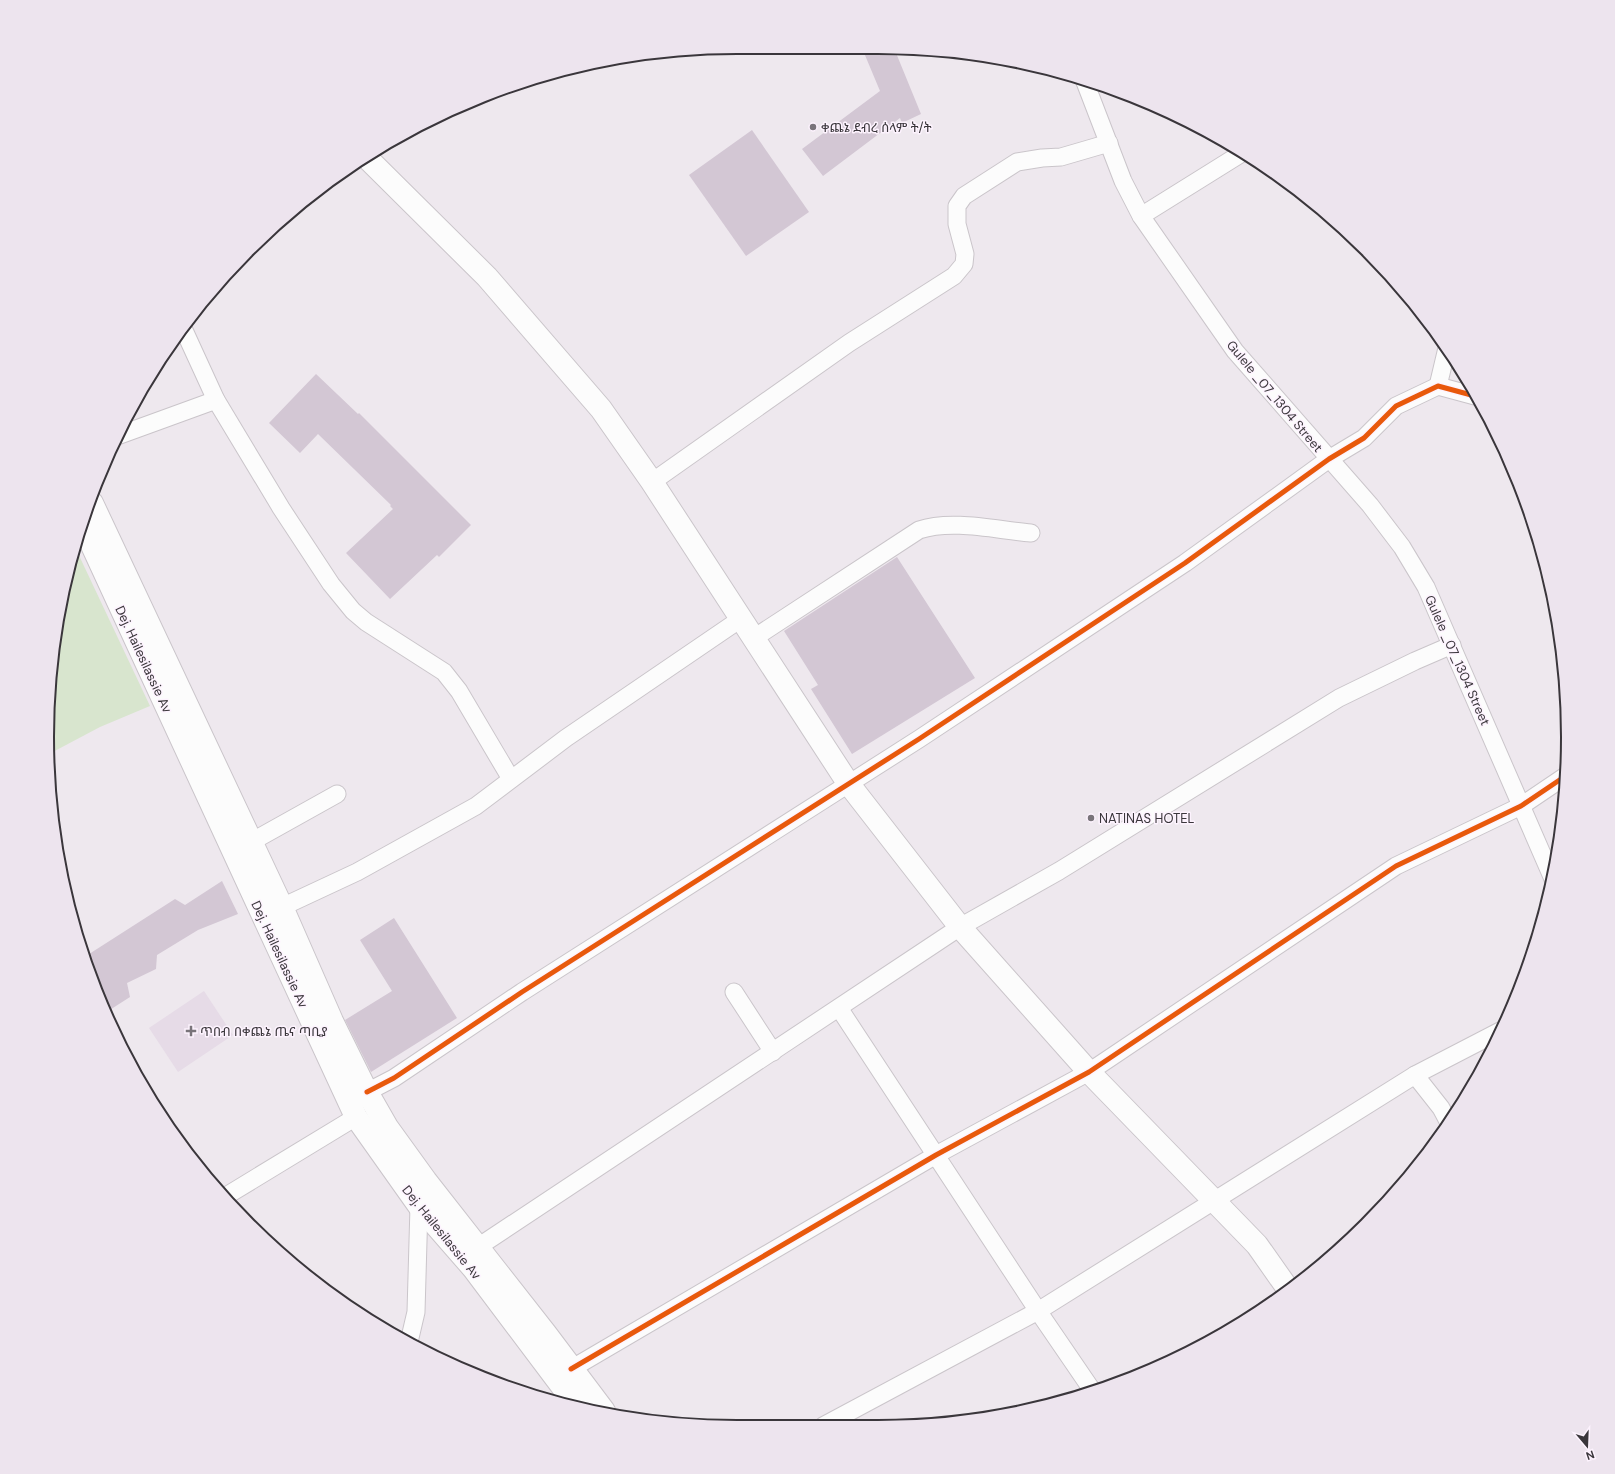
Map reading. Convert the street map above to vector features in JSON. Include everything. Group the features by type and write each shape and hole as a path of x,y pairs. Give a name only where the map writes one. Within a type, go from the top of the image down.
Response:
{"main road":[{"path":"370,161 487,278 601,409 652,482 742,618 848,783 960,927 1089,1072 1257,1245 1285,1285"},
{"path":"94,506 282,907 332,1021 367,1092 387,1127 600,1406"},
{"name":"Dej. Hailesilassie Av","path":"86,532 356,1117 419,1206 473,1268 572,1400"}],"street":[{"name":"Gulele _07_1304 Street","path":"1087,87 1123,181 1141,216 1235,351 1370,505 1402,547 1426,587 1548,870"},
{"path":"652,482 849,343 954,276 964,264 965,254 957,224 957,206 969,193 1017,162 1061,157 1109,143"},
{"path":"1141,216 1237,156"},
{"path":"186,334 216,400 281,508 331,584 353,611 366,622 444,672 459,691 511,779"},
{"path":"1438,386 1445,357"},
{"path":"367,1092 394,1078 598,942 848,783 1185,563 1329,459 1364,438 1396,406 1438,386 1468,394"},
{"path":"125,433 216,400"},
{"path":"754,638 919,530 931,526 949,525 1031,533"},
{"path":"282,907 356,872 470,809 566,738 742,618"},
{"path":"478,1247 960,927 1059,871 1339,698 1415,661 1452,645"},
{"path":"571,1369 936,1155 1089,1072 1396,866 1521,806 1560,780"},
{"path":"251,842 337,794"},
{"path":"734,992 773,1052"},
{"path":"839,1008 1038,1311 1090,1387"},
{"path":"834,1420 1038,1311 1415,1075 1493,1035"},
{"path":"1415,1075 1445,1117"},
{"path":"229,1194 356,1117"},
{"path":"410,1336 416,1312 419,1206"}],"shaded area":[{"name":"ጥበብ በቀጨኔ ጤና ጣቢያ","path":"204,991 233,1035 178,1072 149,1028"}],"green space":[{"path":"79,555 150,706 100,727 54,751 55,692 60,648 67,604"}],"building":[{"path":"865,54 897,54 921,114 902,123 900,118 823,176 802,149 880,91"},
{"path":"752,130 809,212 746,256 689,175"},
{"path":"316,374 358,414 359,413 471,525 439,557 437,555 390,599 346,553 393,509 390,506 391,505 318,434 300,453 269,423"},
{"path":"897,557 975,678 852,754 811,689 818,685 784,631"},
{"path":"222,881 238,914 198,930 157,955 156,969 127,983 130,997 111,1009 89,954 175,899 185,905"},
{"path":"394,918 457,1018 371,1072 345,1020 392,991 360,940"}],"cycle path":[{"path":"367,1092 394,1078 522,992 919,739 1185,563 1329,459 1364,438 1396,406 1438,386 1468,394"},
{"path":"571,1369 936,1155 1089,1072 1396,866 1521,806 1560,780"}],"place":[{"name":"ቀጨኔ ደብረ ሰላም ት/ት","path":"813,127"},
{"name":"NATINAS HOTEL","path":"1091,818"},
{"name":"ጥበብ በቀጨኔ ጤና ጣቢያ","path":"191,1031"}]}
